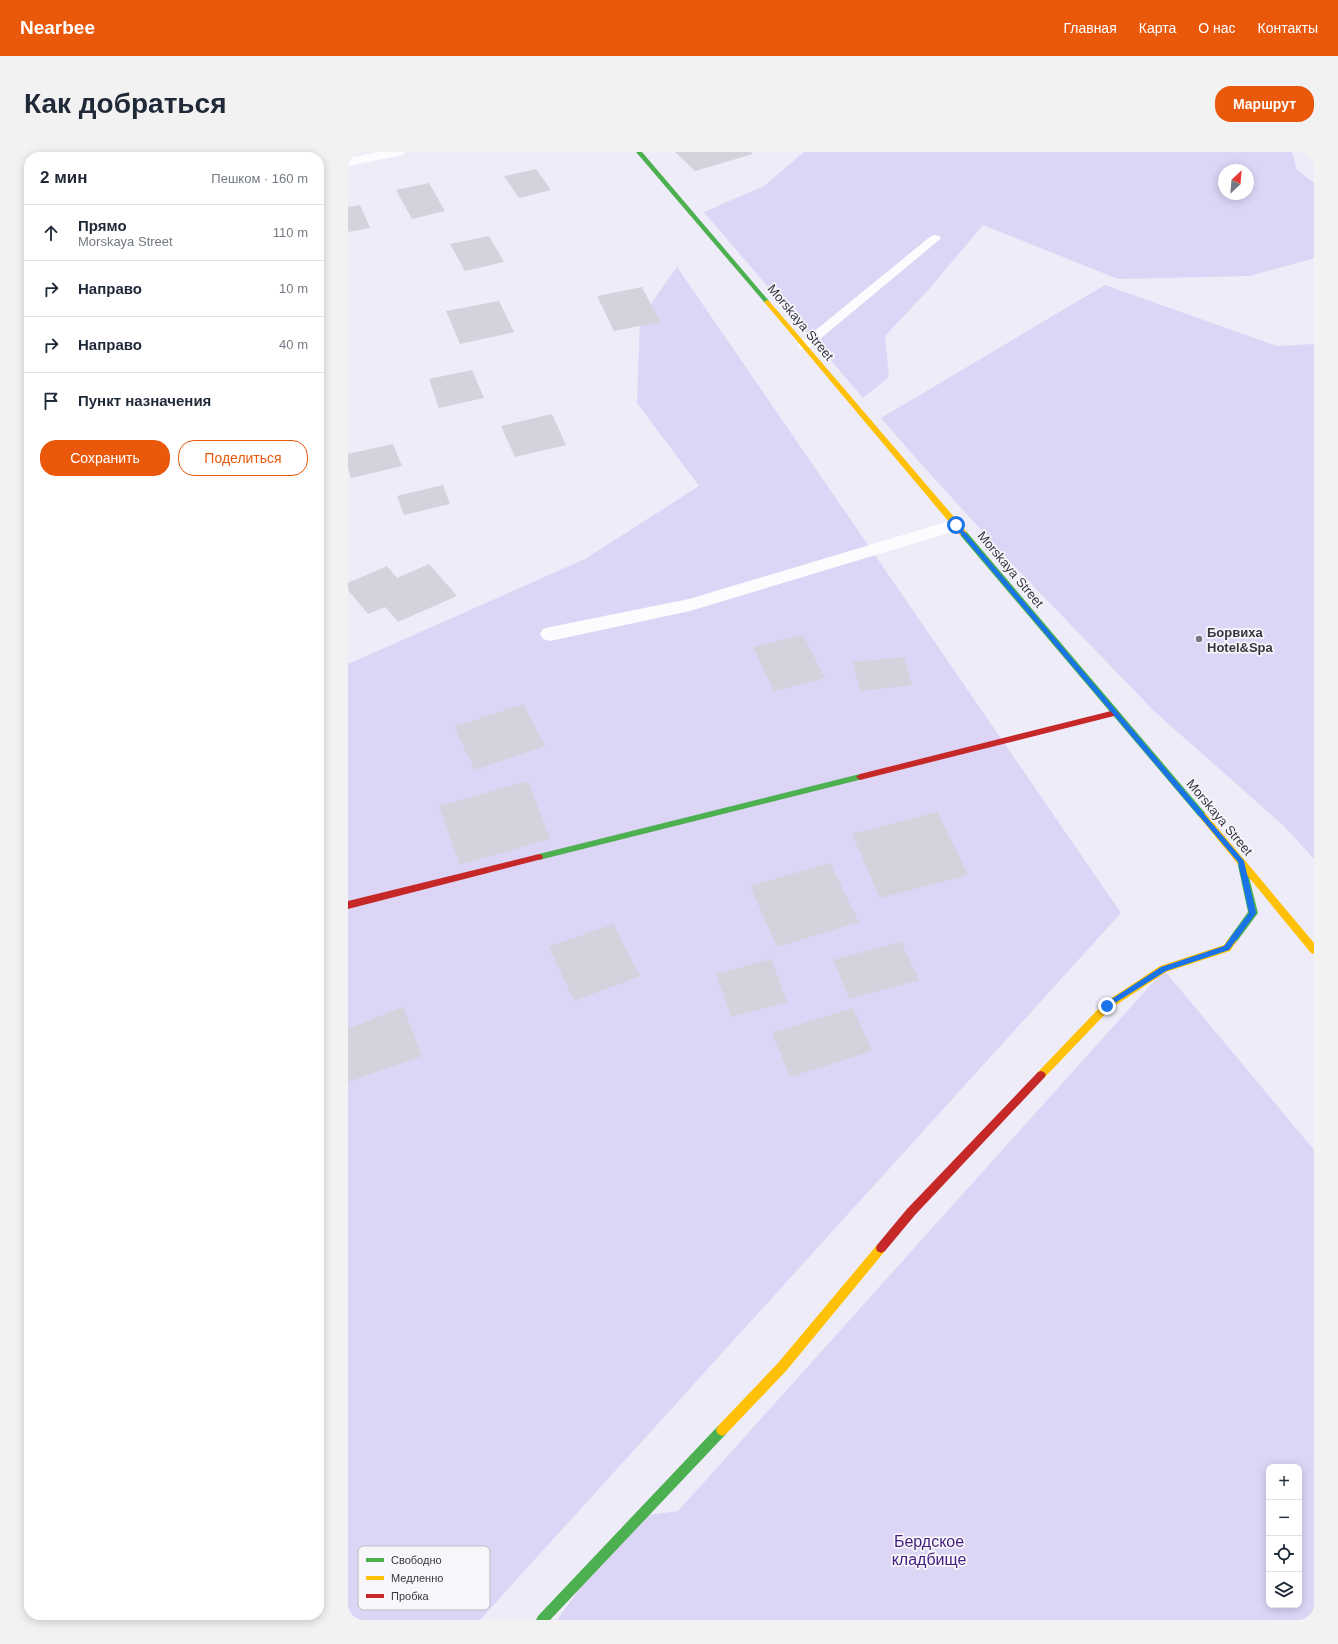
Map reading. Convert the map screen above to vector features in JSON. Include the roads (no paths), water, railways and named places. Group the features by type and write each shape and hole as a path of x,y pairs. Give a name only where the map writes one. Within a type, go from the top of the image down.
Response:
{"street":[{"path":"348,162 398,152"},
{"name":"Morskaya Street","path":"639,152 1241,861 1314,950"},
{"path":"550,634 690,605 956,525"},
{"path":"348,905 1115,713"},
{"path":"542,1620 782,1367 911,1212 1107,1006 1163,969 1227,948 1252,913 1241,861"}],"lane":[{"path":"804,346 935,238"}],"place":[{"name":"Борвиха Hotel&Spa","path":"1199,639"}],"park label":[{"name":"Бердское кладбище","path":"929,1550"}]}
